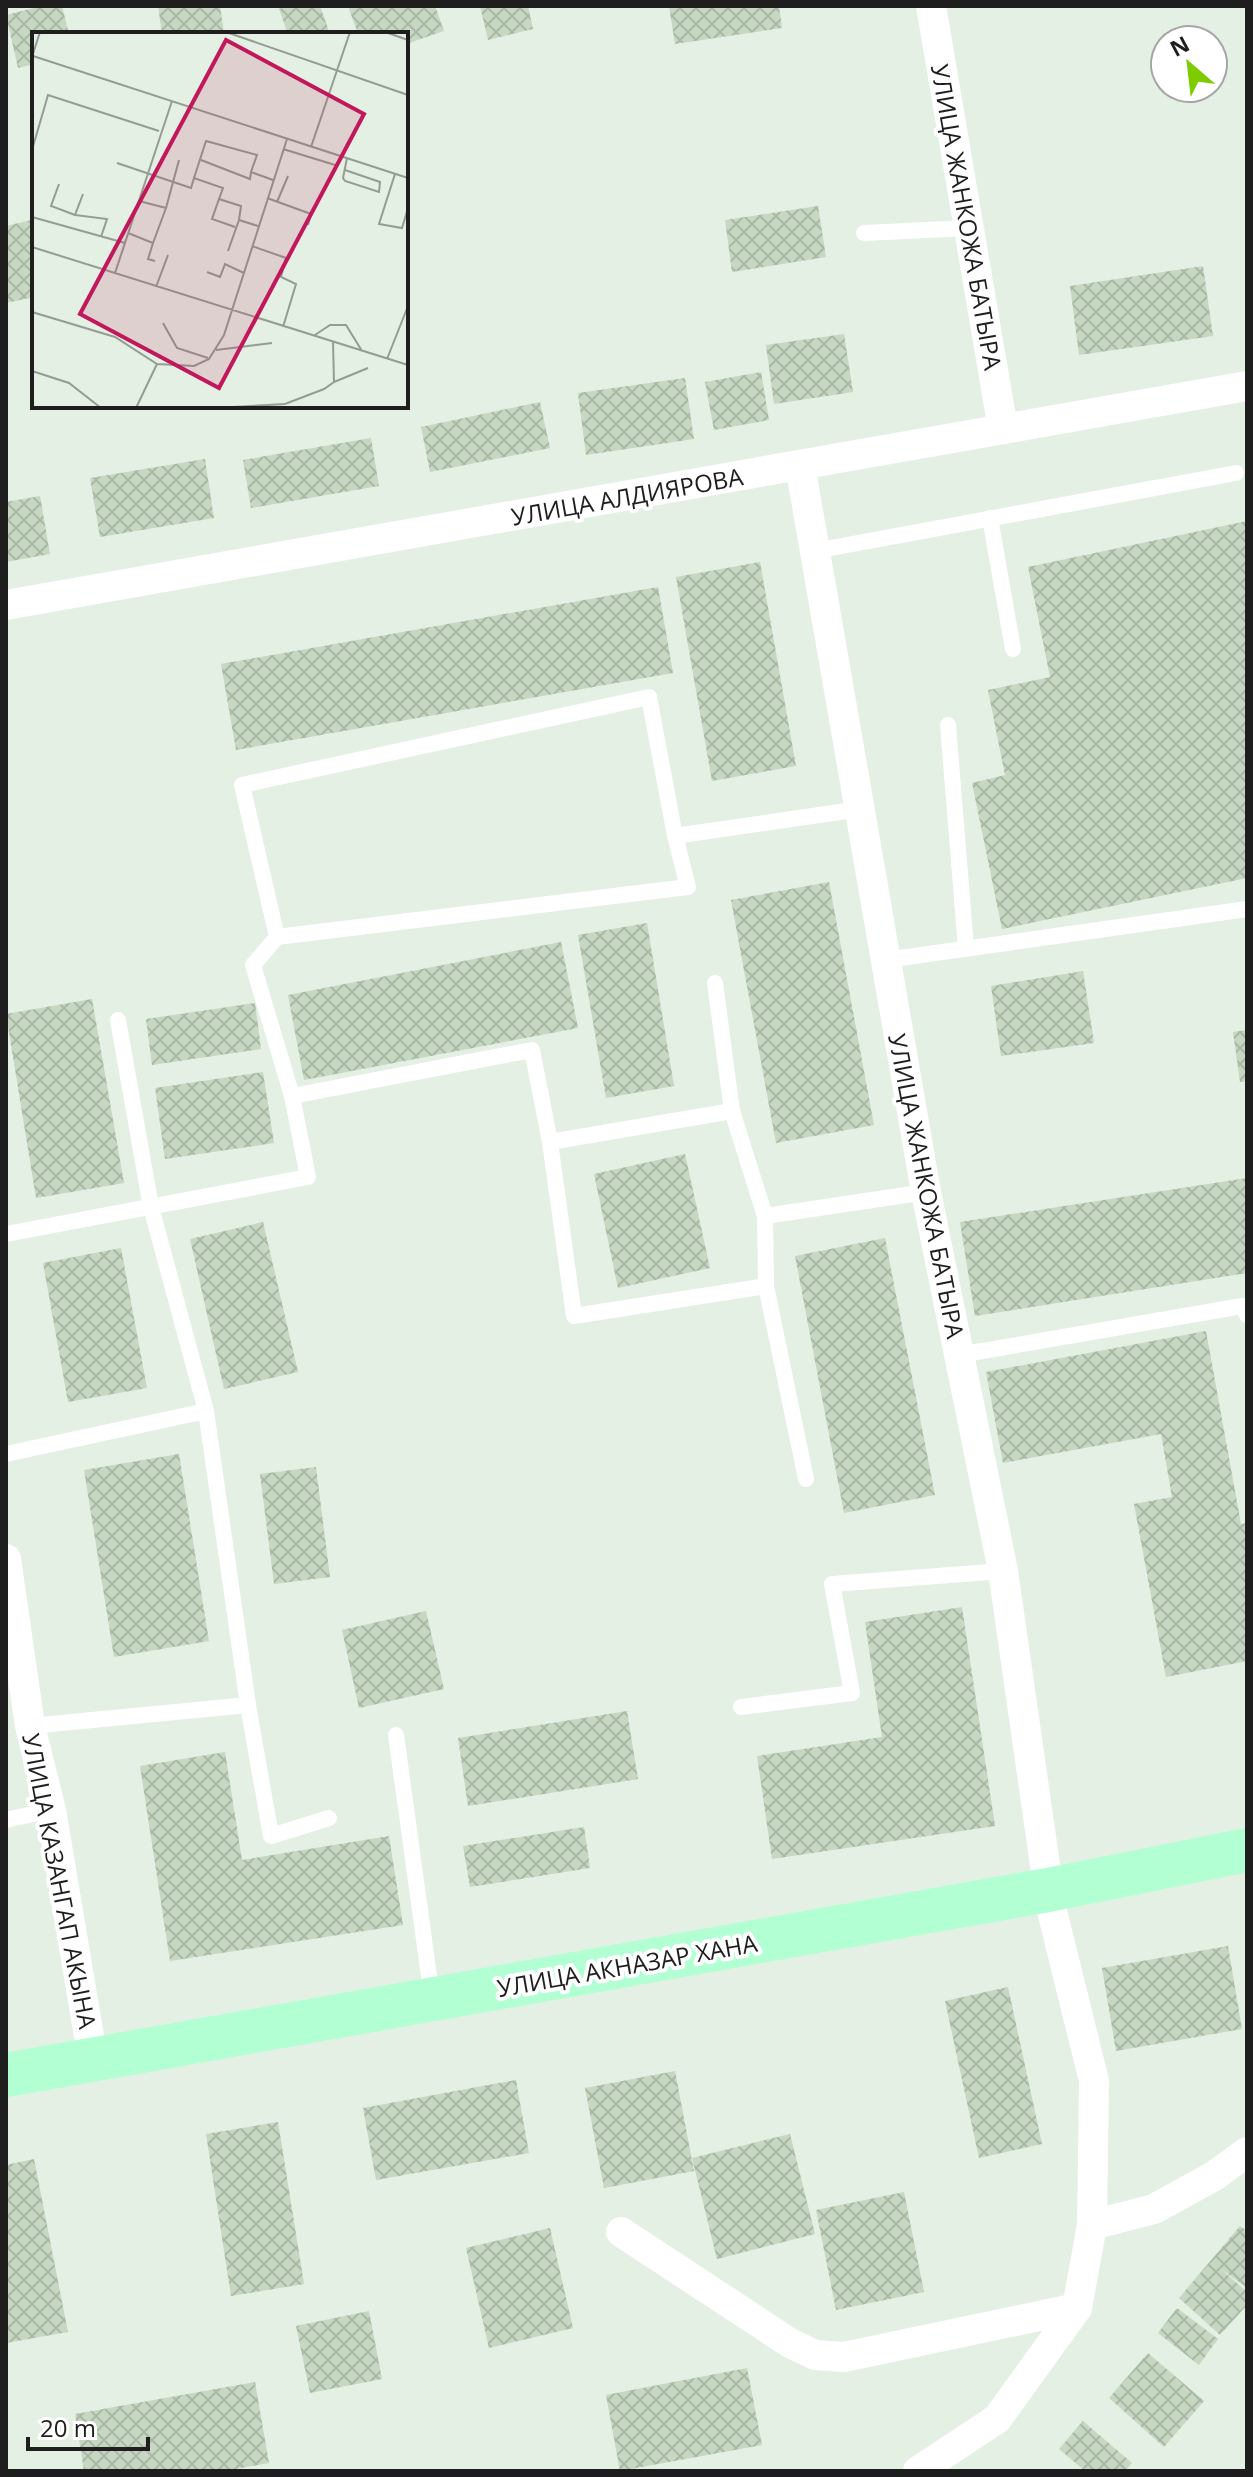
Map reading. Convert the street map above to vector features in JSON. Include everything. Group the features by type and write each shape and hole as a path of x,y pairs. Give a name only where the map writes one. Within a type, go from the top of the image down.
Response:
{"main road":[{"name":"УЛИЦА АКНАЗАР ХАНА","path":"6,2075 433,1999 1050,1898 1247,1850"}],"street":[{"name":"УЛИЦА ЖАНКОЖА БАТЫРА","path":"931,6 1003,429"},
{"name":"УЛИЦА АЛДИЯРОВА","path":"6,605 1247,386"},
{"name":"УЛИЦА ЖАНКОЖА БАТЫРА","path":"800,465 926,1192 1003,1571 1050,1898 1094,2081 1092,2225 1077,2308"},
{"name":"УЛИЦА КАЗАНГАП АКЫНА","path":"6,1559 30,1726 51,1810 93,2060"},
{"path":"1092,2225 1154,2209 1214,2176 1247,2152"},
{"path":"621,2232 790,2343 815,2355 844,2357 1077,2308"},
{"path":"918,2471 997,2419 1077,2308"}],"lane":[{"path":"864,233 969,228"},
{"path":"815,551 1236,473"},
{"path":"990,518 1013,649"},
{"path":"6,1234 308,1177 292,1096 253,965 277,937 688,887 675,836 649,697 242,785 277,937"},
{"path":"948,725 966,948"},
{"path":"675,836 860,809"},
{"path":"886,960 1247,909"},
{"path":"715,983 732,1111 765,1216 766,1286 806,1479"},
{"path":"118,1020 151,1207 206,1411 248,1705 271,1836 329,1818"},
{"path":"292,1096 532,1050 550,1142 574,1316 766,1286"},
{"path":"550,1142 732,1111"},
{"path":"765,1216 926,1192"},
{"path":"959,1355 1242,1306 1247,1315"},
{"path":"6,1454 206,1411"},
{"path":"741,1707 852,1693 832,1584 1003,1571"},
{"path":"30,1726 248,1705"},
{"path":"396,1735 433,1999"},
{"path":"6,1820 51,1810"}],"building":[{"path":"42,6 62,6 68,32 32,32 32,64 18,68 6,15"},
{"path":"158,6 220,6 224,32 162,32"},
{"path":"287,6 320,6 329,32 287,32 279,9"},
{"path":"348,6 435,6 444,31 408,43 408,32 357,32"},
{"path":"480,6 528,6 533,29 488,40"},
{"path":"669,6 779,6 782,28 675,44"},
{"path":"818,206 826,257 732,272 725,220"},
{"path":"31,220 32,224 32,297 6,303 6,226"},
{"path":"1203,266 1213,336 1079,355 1070,286"},
{"path":"844,334 853,392 774,404 766,345"},
{"path":"761,372 769,420 714,430 705,382"},
{"path":"685,378 694,439 586,455 578,393"},
{"path":"540,402 550,448 430,472 421,427"},
{"path":"371,438 379,486 251,508 243,460"},
{"path":"205,459 214,518 100,537 90,478"},
{"path":"40,496 50,554 6,562 6,502"},
{"path":"1247,521 1247,878 1002,929 972,783 1005,775 988,690 1050,677 1028,567"},
{"path":"760,562 796,766 712,781 676,577"},
{"path":"658,587 673,673 236,750 221,664"},
{"path":"829,882 874,1125 776,1143 731,900"},
{"path":"647,923 674,1086 606,1098 578,935"},
{"path":"561,942 578,1028 304,1080 288,995"},
{"path":"1083,971 1094,1043 1001,1056 991,986"},
{"path":"92,999 124,1183 36,1198 6,1014"},
{"path":"255,1003 261,1049 152,1065 146,1019"},
{"path":"1247,1030 1247,1081 1240,1082 1233,1032"},
{"path":"263,1072 274,1143 165,1159 155,1088"},
{"path":"685,1154 710,1268 618,1288 594,1174"},
{"path":"1247,1178 1247,1273 975,1316 960,1222"},
{"path":"263,1222 298,1372 224,1389 190,1239"},
{"path":"885,1238 935,1495 844,1513 795,1256"},
{"path":"121,1248 147,1388 68,1402 43,1263"},
{"path":"1206,1331 1241,1524 1247,1523 1247,1661 1166,1677 1134,1504 1172,1497 1161,1434 1003,1463 986,1372"},
{"path":"179,1454 209,1641 114,1657 84,1470"},
{"path":"316,1467 330,1577 274,1584 260,1474"},
{"path":"962,1607 995,1826 772,1859 757,1756 882,1737 865,1622"},
{"path":"426,1611 444,1689 359,1708 342,1630"},
{"path":"627,1711 638,1779 468,1806 458,1738"},
{"path":"225,1752 242,1860 389,1836 403,1925 170,1961 140,1766"},
{"path":"584,1827 590,1868 470,1887 463,1846"},
{"path":"1228,1946 1242,2029 1116,2051 1102,1968"},
{"path":"1008,1987 1042,2144 979,2158 945,2001"},
{"path":"675,2071 694,2171 604,2188 585,2088"},
{"path":"516,2080 529,2153 376,2180 363,2108"},
{"path":"278,2122 304,2284 231,2296 206,2134"},
{"path":"790,2134 815,2234 717,2259 692,2158"},
{"path":"34,2159 68,2332 6,2343 6,2165"},
{"path":"904,2192 924,2292 836,2310 816,2210"},
{"path":"1240,2226 1247,2231 1247,2288 1220,2268 1247,2292 1247,2305 1220,2335 1179,2298"},
{"path":"550,2228 573,2328 489,2348 466,2248"},
{"path":"1177,2308 1218,2339 1199,2365 1158,2333"},
{"path":"369,2311 382,2379 310,2393 296,2326"},
{"path":"1148,2353 1204,2401 1164,2447 1109,2398"},
{"path":"747,2368 762,2445 620,2471 606,2395"},
{"path":"255,2382 269,2463 225,2471 84,2471 75,2414"},
{"path":"1083,2421 1132,2463 1125,2471 1085,2471 1059,2449"}]}
